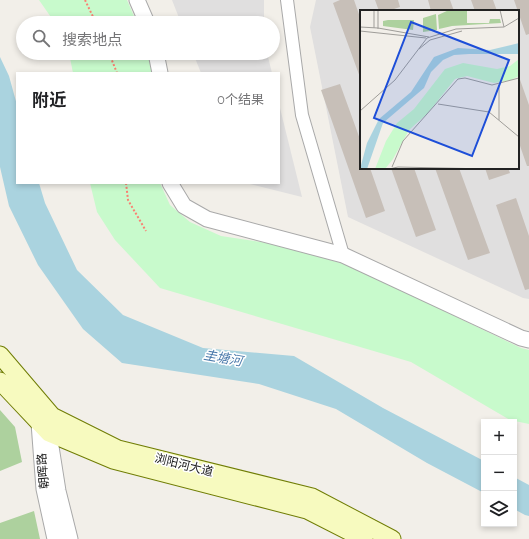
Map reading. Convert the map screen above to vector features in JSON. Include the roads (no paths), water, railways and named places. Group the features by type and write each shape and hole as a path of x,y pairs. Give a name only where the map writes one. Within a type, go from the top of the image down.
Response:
{"main road":[{"name":"浏阳河大道","path":"0,355 41,403 46,424"},
{"name":"浏阳河大道","path":"0,381 46,424 114,460 307,510 364,539"},
{"name":"浏阳河大道","path":"46,424 118,449 312,497 392,539"}],"street":[{"path":"287,0 302,115 343,255"},
{"path":"140,1 145,16"},
{"path":"157,60 160,72"},
{"path":"171,184 184,206 207,219 343,255 521,338 529,340"},
{"name":"朝晖路","path":"46,424 44,490 55,539"},
{"name":"朝晖路","path":"46,424 58,491 70,539"}],"water":[{"name":"圭塘河","path":"0,57 9,76 16,101 16,184 39,184 45,203 77,270 123,315 203,348 294,356 383,408 481,459 481,491 427,463 336,409 259,384 122,363 83,329 38,265 9,206 0,167"},
{"path":"517,479 529,485 529,516 517,511"}]}
